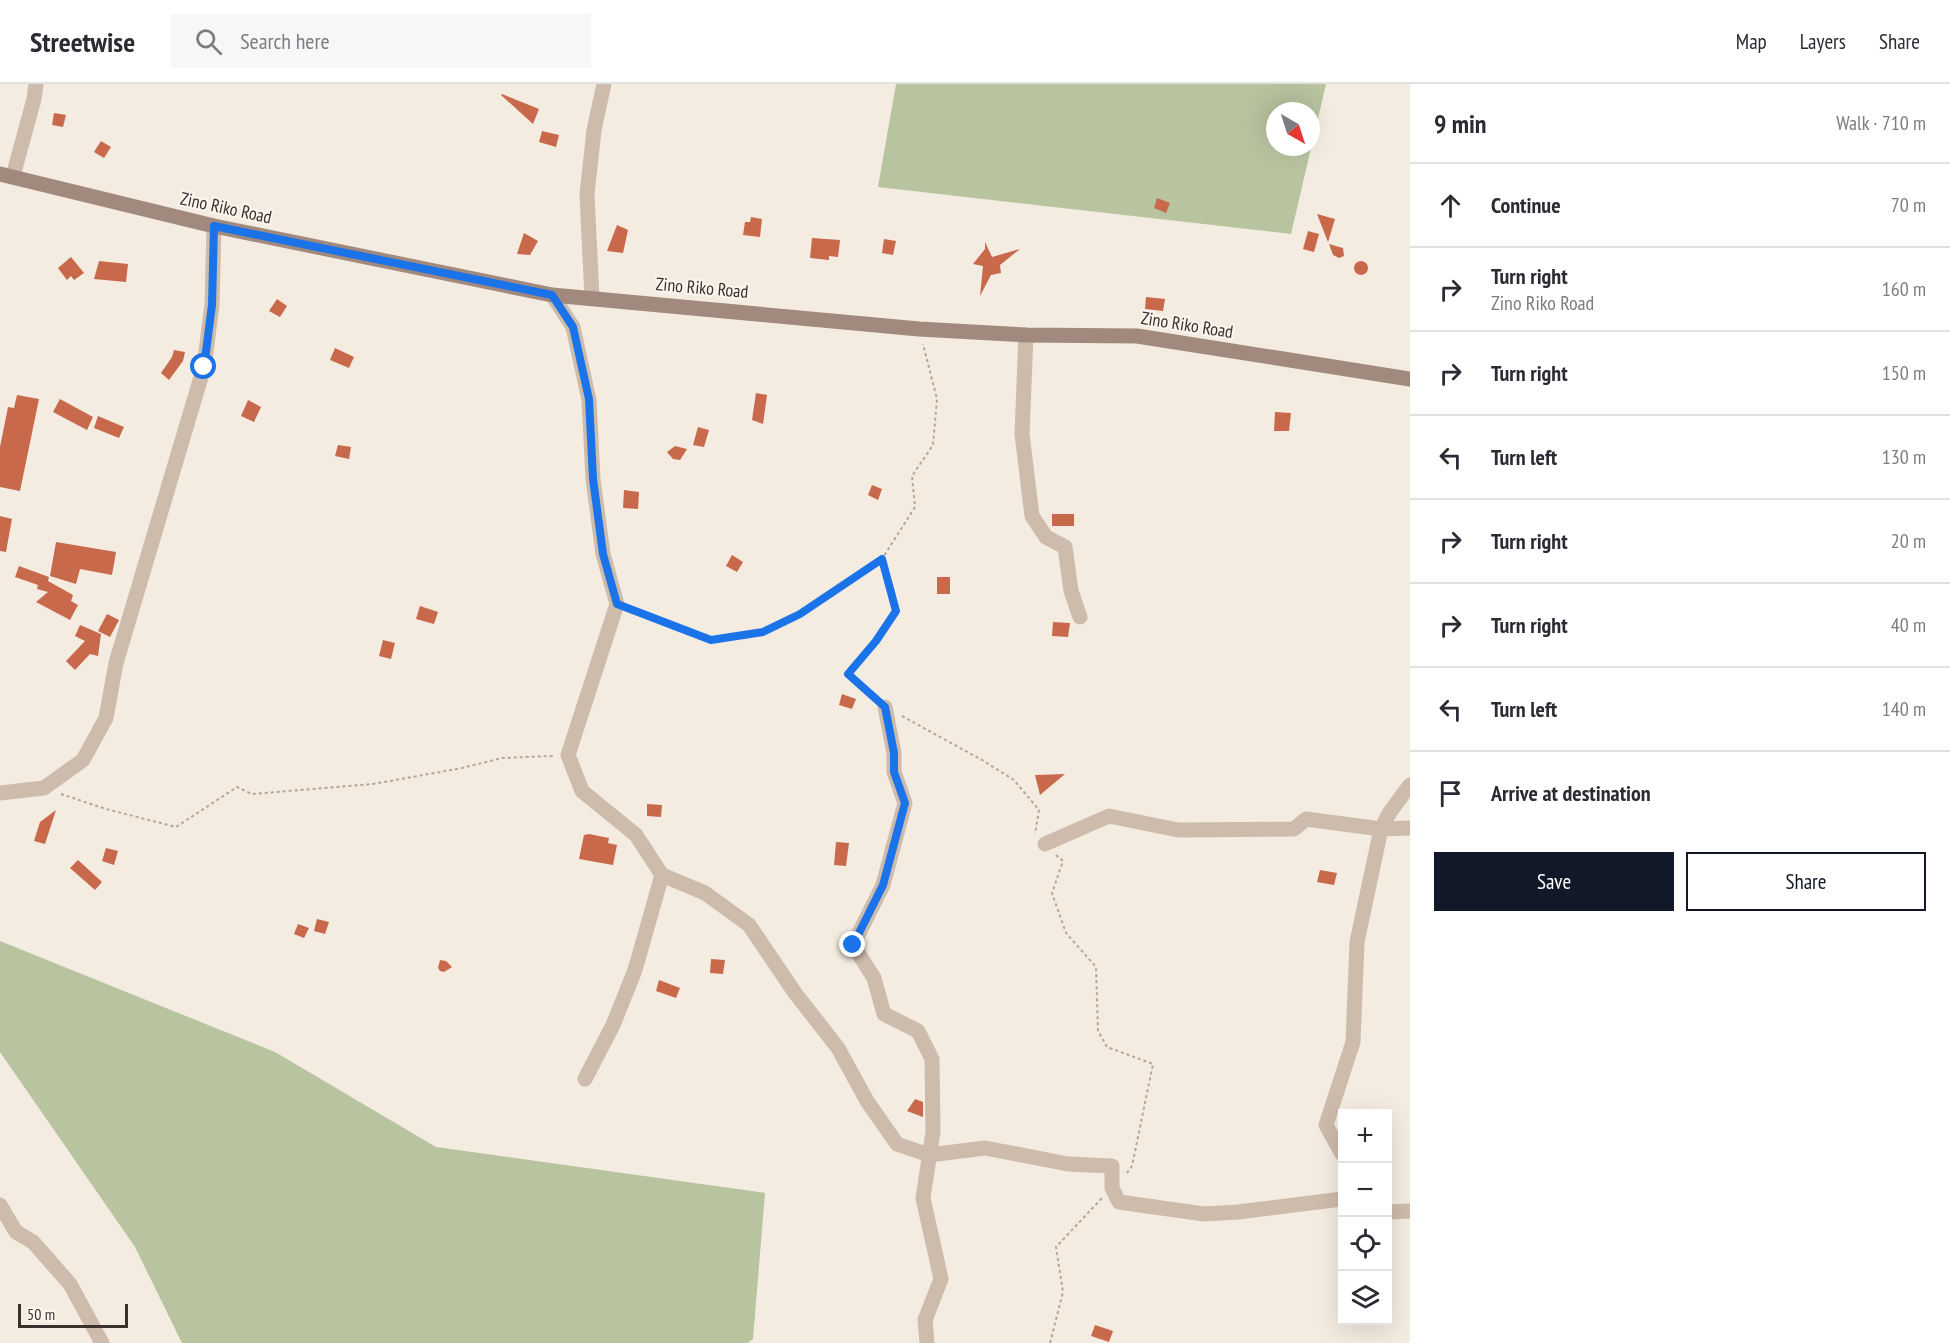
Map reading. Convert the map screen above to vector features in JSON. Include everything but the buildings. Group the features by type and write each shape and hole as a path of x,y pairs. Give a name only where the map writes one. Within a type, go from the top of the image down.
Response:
{"street":[{"path":"6,175 34,99 36,84"},
{"path":"592,298 587,194 594,130 604,84"},
{"name":"Zino Riko Road","path":"6,175 214,226 552,295 919,329 1026,335 1137,336 1410,379"},
{"path":"0,793 44,788 83,760 106,718 116,663 204,367 212,305 214,226"},
{"path":"552,295 573,327 589,399 596,501 603,554 617,604 568,755 582,791 636,835 662,875 705,892 749,925 795,993 838,1048 867,1101 897,1144 929,1155 985,1148 1068,1164 1112,1166 1112,1188 1119,1202 1204,1214 1338,1200"},
{"path":"1026,335 1022,434 1032,516 1046,537 1065,547 1071,591 1080,617"},
{"path":"885,707 894,753 894,772 905,803 883,885 853,945 873,978 884,1014 918,1031 932,1059 933,1131 922,1198 941,1279 925,1320 927,1343"},
{"path":"1338,1147 1326,1125 1353,1042 1357,942 1381,829 1390,812 1410,785"},
{"path":"1045,844 1109,816 1178,830 1294,829 1306,819 1381,829 1410,828"},
{"path":"585,1079 613,1025 635,970 662,875"},
{"path":"0,1205 16,1232 33,1242 70,1284 102,1343"},
{"path":"1392,1212 1410,1211"}],"path":[{"path":"617,604 711,640 763,632 800,614 882,559 915,507 912,476 933,445 937,399 919,329"},
{"path":"882,559 896,611 876,641 848,674 885,707 1014,780 1039,810 1035,835 1063,861 1052,892 1066,933 1096,967 1098,1031 1107,1047 1154,1064 1132,1166 1056,1247 1063,1292 1050,1343"},
{"path":"44,788 106,809 176,827 237,786 252,794 373,784 462,768 502,758 568,755"}],"green space":[{"path":"896,84 1326,84 1320,110 1320,102 1266,102 1266,156 1309,156 1291,234 878,187"},
{"path":"0,941 275,1052 436,1147 765,1193 753,1339 748,1343 182,1343 135,1247 0,1052"}],"route":[{"path":"204,367 212,305 214,226 552,295 573,327 589,399 593,479 603,554 617,604 711,640 763,632 800,614 882,559 896,611 876,641 848,674 885,707 894,753 894,772 905,803 883,885 853,945"}]}
